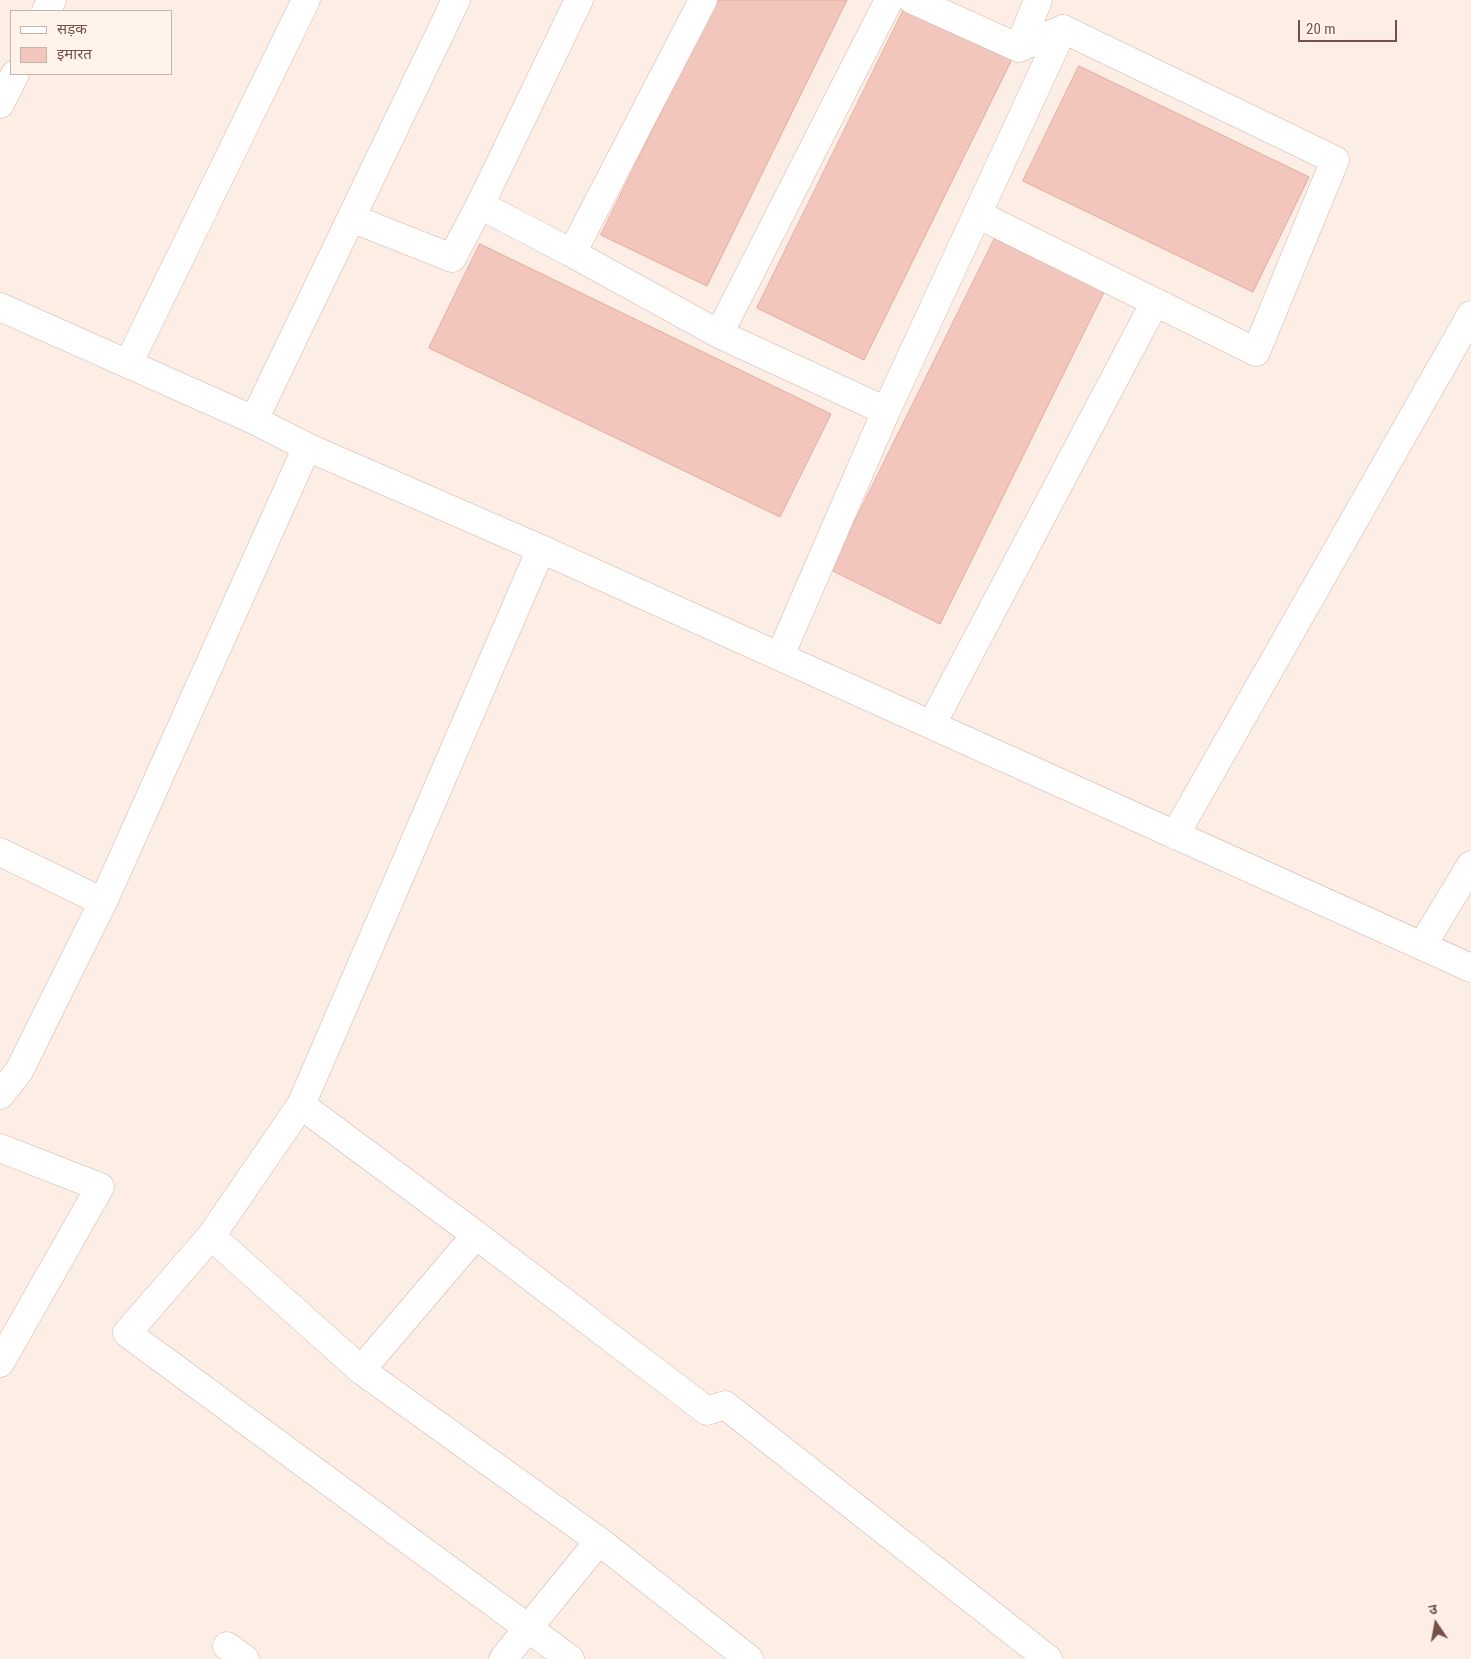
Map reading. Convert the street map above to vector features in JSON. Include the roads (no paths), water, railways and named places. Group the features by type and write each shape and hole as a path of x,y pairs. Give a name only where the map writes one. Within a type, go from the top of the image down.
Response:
{"street":[{"path":"128,364 306,0"},
{"path":"254,420 456,0"},
{"path":"351,218 452,258 480,205 579,0"},
{"path":"572,253 703,0"},
{"path":"719,334 889,0"},
{"path":"914,0 1020,48 1062,29 1336,160 1256,352 977,214"},
{"path":"1020,48 1038,0"},
{"path":"780,656 886,411 1062,29"},
{"path":"0,104 14,75"},
{"path":"480,205 719,334 886,411"},
{"path":"932,724 1155,302"},
{"path":"0,307 254,420 307,447 541,549 932,724 1471,968"},
{"path":"1175,835 1471,314"},
{"path":"0,1096 10,1066 103,902 307,447"},
{"path":"541,549 302,1105 211,1236 127,1333 570,1659"},
{"path":"0,852 103,902"},
{"path":"1422,946 1471,865"},
{"path":"302,1105 706,1411 725,1405 1048,1659"},
{"path":"0,1148 100,1187 0,1363"},
{"path":"361,1370 476,1235"},
{"path":"211,1236 361,1370 599,1541 749,1659"},
{"path":"503,1659 599,1541"}]}
